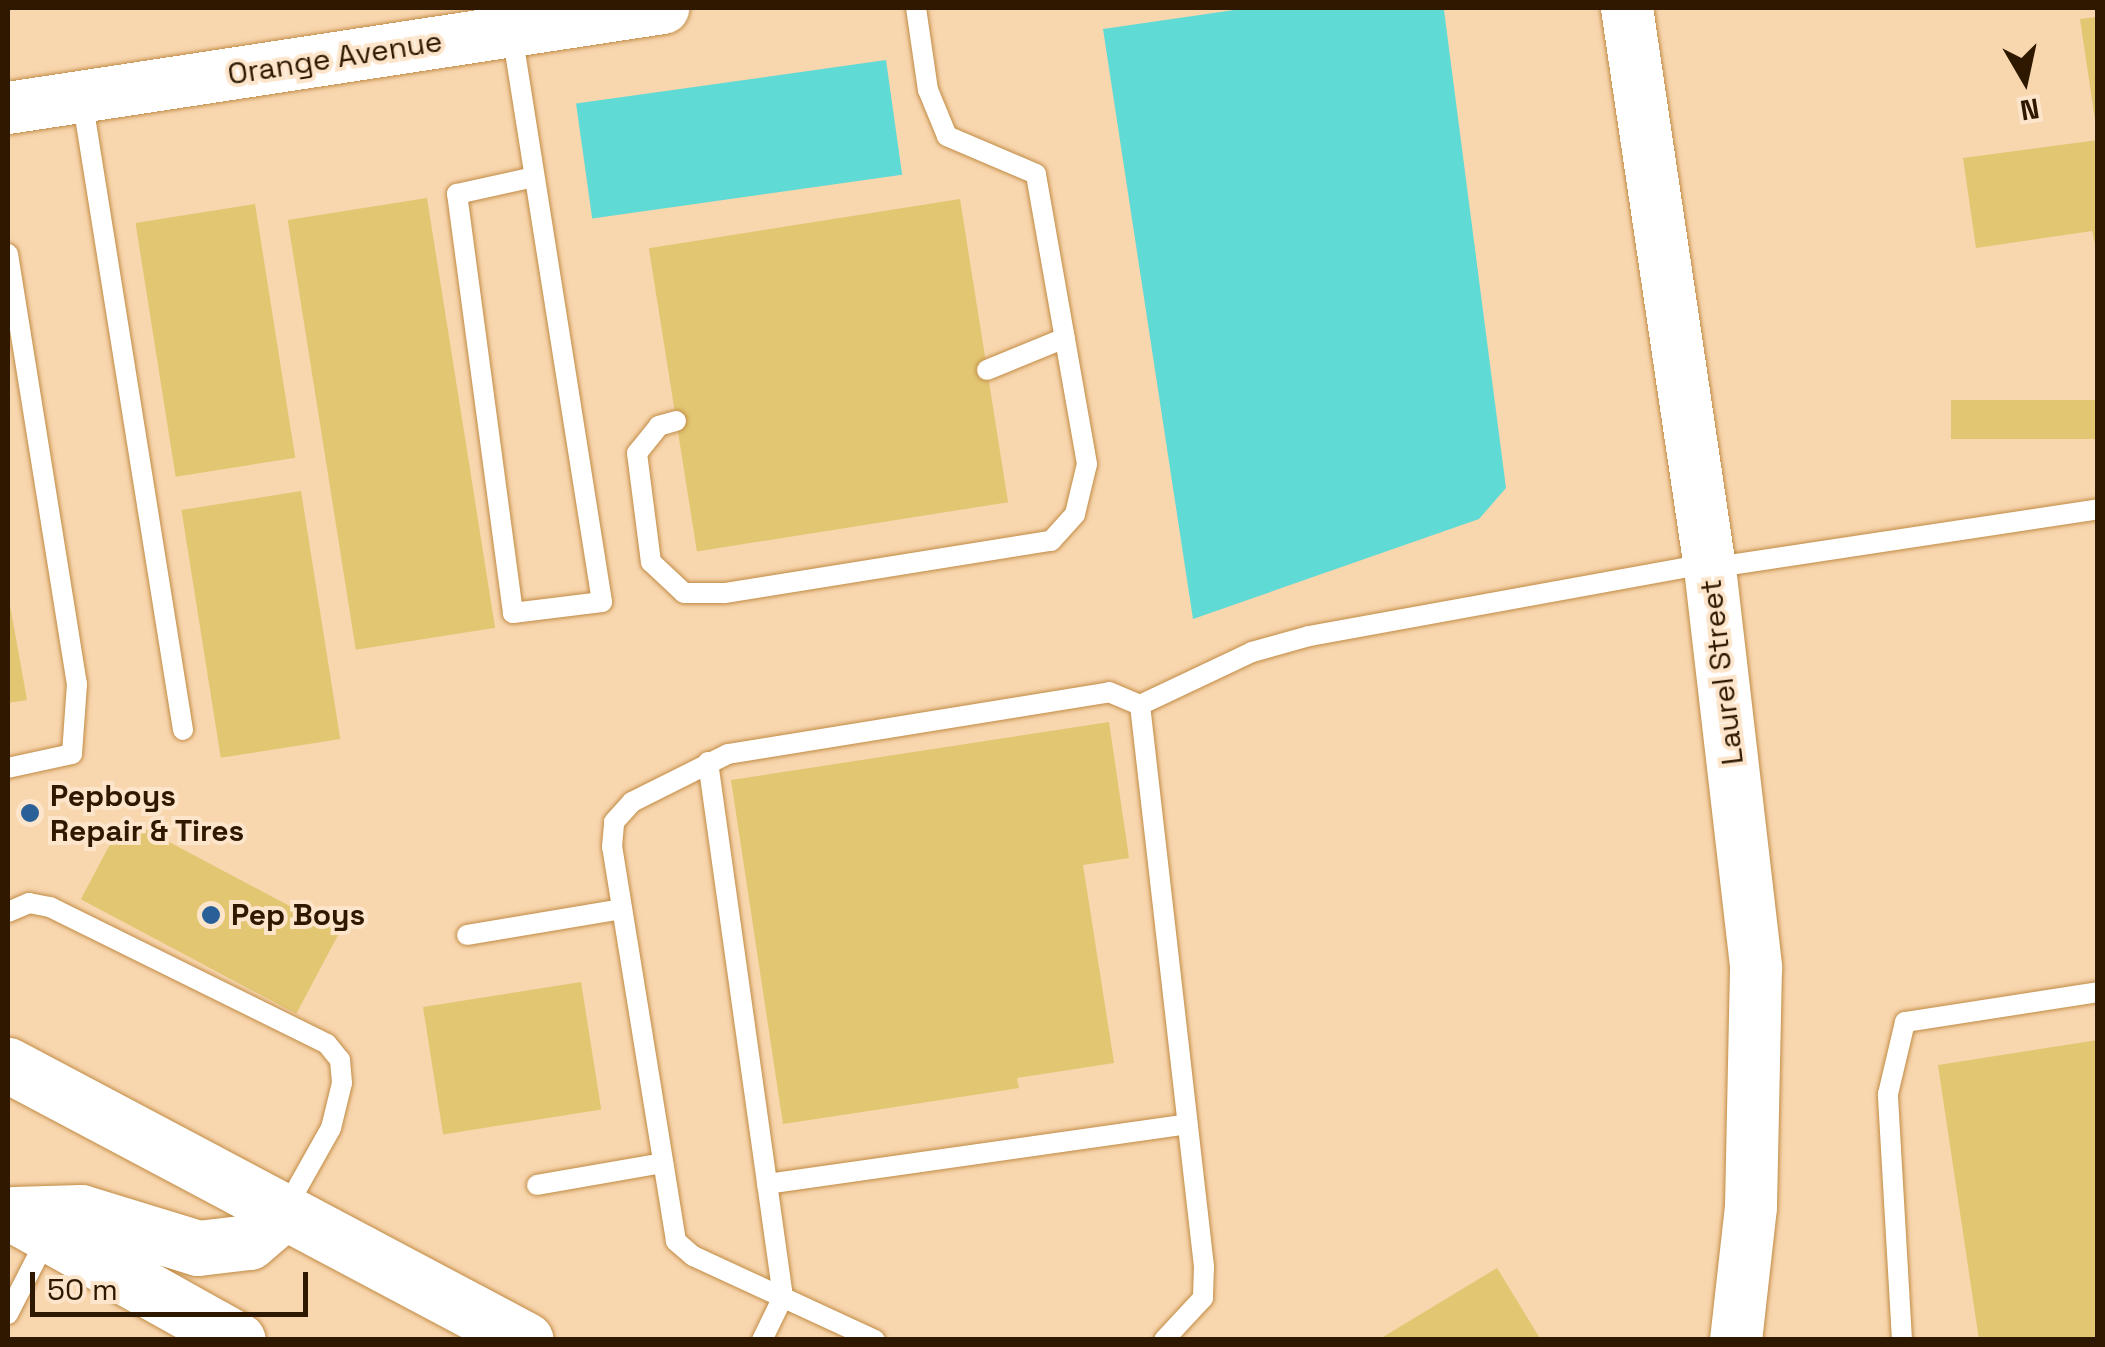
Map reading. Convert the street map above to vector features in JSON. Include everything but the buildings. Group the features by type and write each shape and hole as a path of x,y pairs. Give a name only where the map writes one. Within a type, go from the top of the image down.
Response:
{"main road":[{"path":"8,1065 526,1340"},
{"path":"23,1220 81,1212 198,1248 249,1242 284,1212"},
{"path":"23,1220 238,1340"}],"street":[{"name":"Orange Avenue","path":"8,108 662,8"},
{"name":"Laurel Street","path":"1627,8 1710,566 1756,968 1751,1208 1736,1340"}],"lane":[{"path":"676,421 660,426 638,453 652,562 684,593 725,593 1051,541 1075,514 1087,464 1036,174 947,136 928,90 916,8"},
{"path":"511,31 602,602 512,613 456,194 534,177"},
{"path":"82,96 183,730"},
{"path":"8,254 77,684 72,754 8,768"},
{"path":"988,370 1064,338"},
{"path":"875,1340 693,1256 676,1241 622,909 614,822 632,802 708,762 1109,692 1140,705 1252,652 1309,636 1710,566 2098,509"},
{"path":"1140,705 1203,1298 1164,1340"},
{"path":"708,762 783,1298 762,1340"},
{"path":"8,912 28,903 50,907 327,1044 340,1060 342,1083 335,1113 284,1212"},
{"path":"467,934 622,909"},
{"path":"1902,1340 1888,1094 1905,1022 2098,992"},
{"path":"767,1184 1187,1124"},
{"path":"537,1185 663,1164"},
{"path":"8,1314 23,1220"}],"water":[{"path":"1248,8 1444,10 1506,488 1479,519 1193,619 1103,29"},
{"path":"886,60 902,175 592,218 576,104"}],"place":[{"name":"Pepboys Repair & Tires","path":"30,813"},
{"name":"Pep Boys","path":"211,915"}]}
